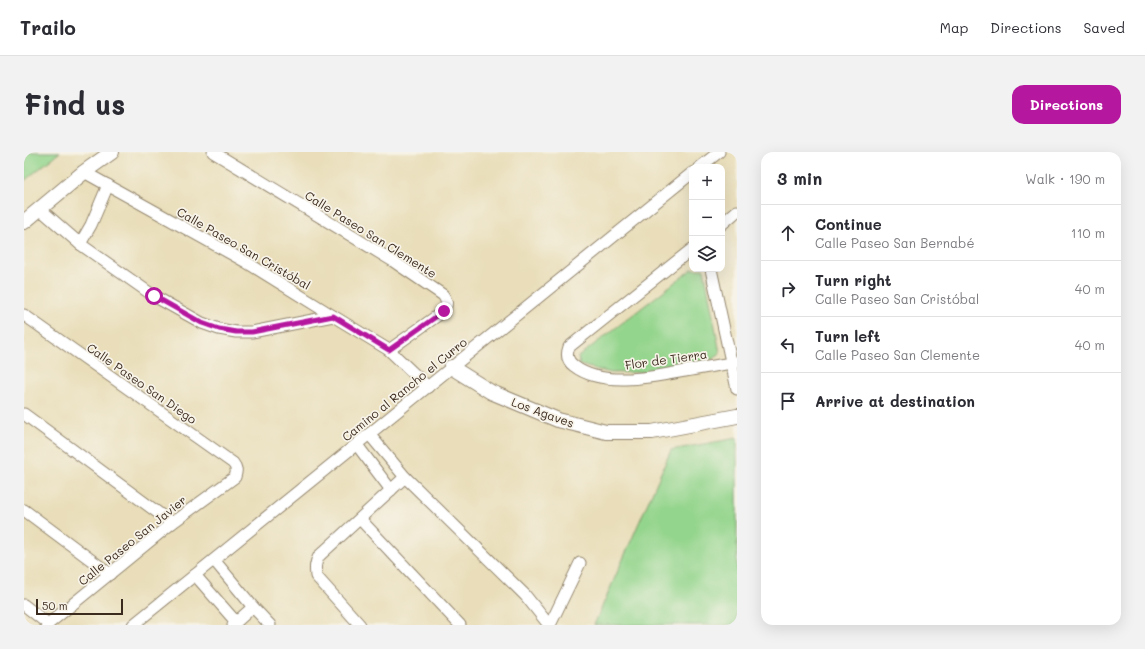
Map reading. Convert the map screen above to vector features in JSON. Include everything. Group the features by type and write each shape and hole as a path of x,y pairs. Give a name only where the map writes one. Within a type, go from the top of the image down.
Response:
{"street":[{"path":"24,222 84,172 112,152"},
{"name":"Calle Paseo San Clemente","path":"213,152 393,261 443,295 447,302 444,311 389,350"},
{"path":"704,164 719,152"},
{"name":"Calle Paseo San Cristóbal","path":"84,172 246,262 389,350 428,387"},
{"name":"Camino al Rancho el Curro","path":"133,625 689,176"},
{"path":"80,244 91,225 108,186"},
{"path":"40,209 80,244 154,296 202,323 219,329 236,332 252,332 333,316"},
{"path":"725,221 737,211"},
{"name":"Flor de Tierra","path":"689,251 569,347 567,358 577,368 590,374 611,379 632,379 669,374 734,362"},
{"path":"712,272 734,362 737,388"},
{"name":"Calle Paseo San Diego","path":"24,315 233,463 236,467 235,477"},
{"name":"Los Agaves","path":"451,367 491,392 558,420 606,432 652,432 737,416"},
{"path":"24,414 172,523"},
{"path":"369,434 405,477 525,595 550,625 580,563"},
{"path":"357,445 391,490"},
{"name":"Calle Paseo San Javier","path":"48,624 172,523 235,477"},
{"path":"360,625 316,576 316,562 319,556 405,477"},
{"path":"24,510 110,574"},
{"path":"360,519 460,625"},
{"path":"214,560 270,625"},
{"path":"195,575 234,624 253,607"},
{"path":"24,605 48,624"}],"green space":[{"path":"24,152 60,152 24,181"},
{"path":"689,271 705,272 720,353 714,359 647,372 611,373 580,365 578,357"},
{"path":"737,438 737,625 594,625 671,450"}],"route":[{"path":"154,296 202,323 219,329 236,332 252,332 333,316 389,350 444,311"}]}
